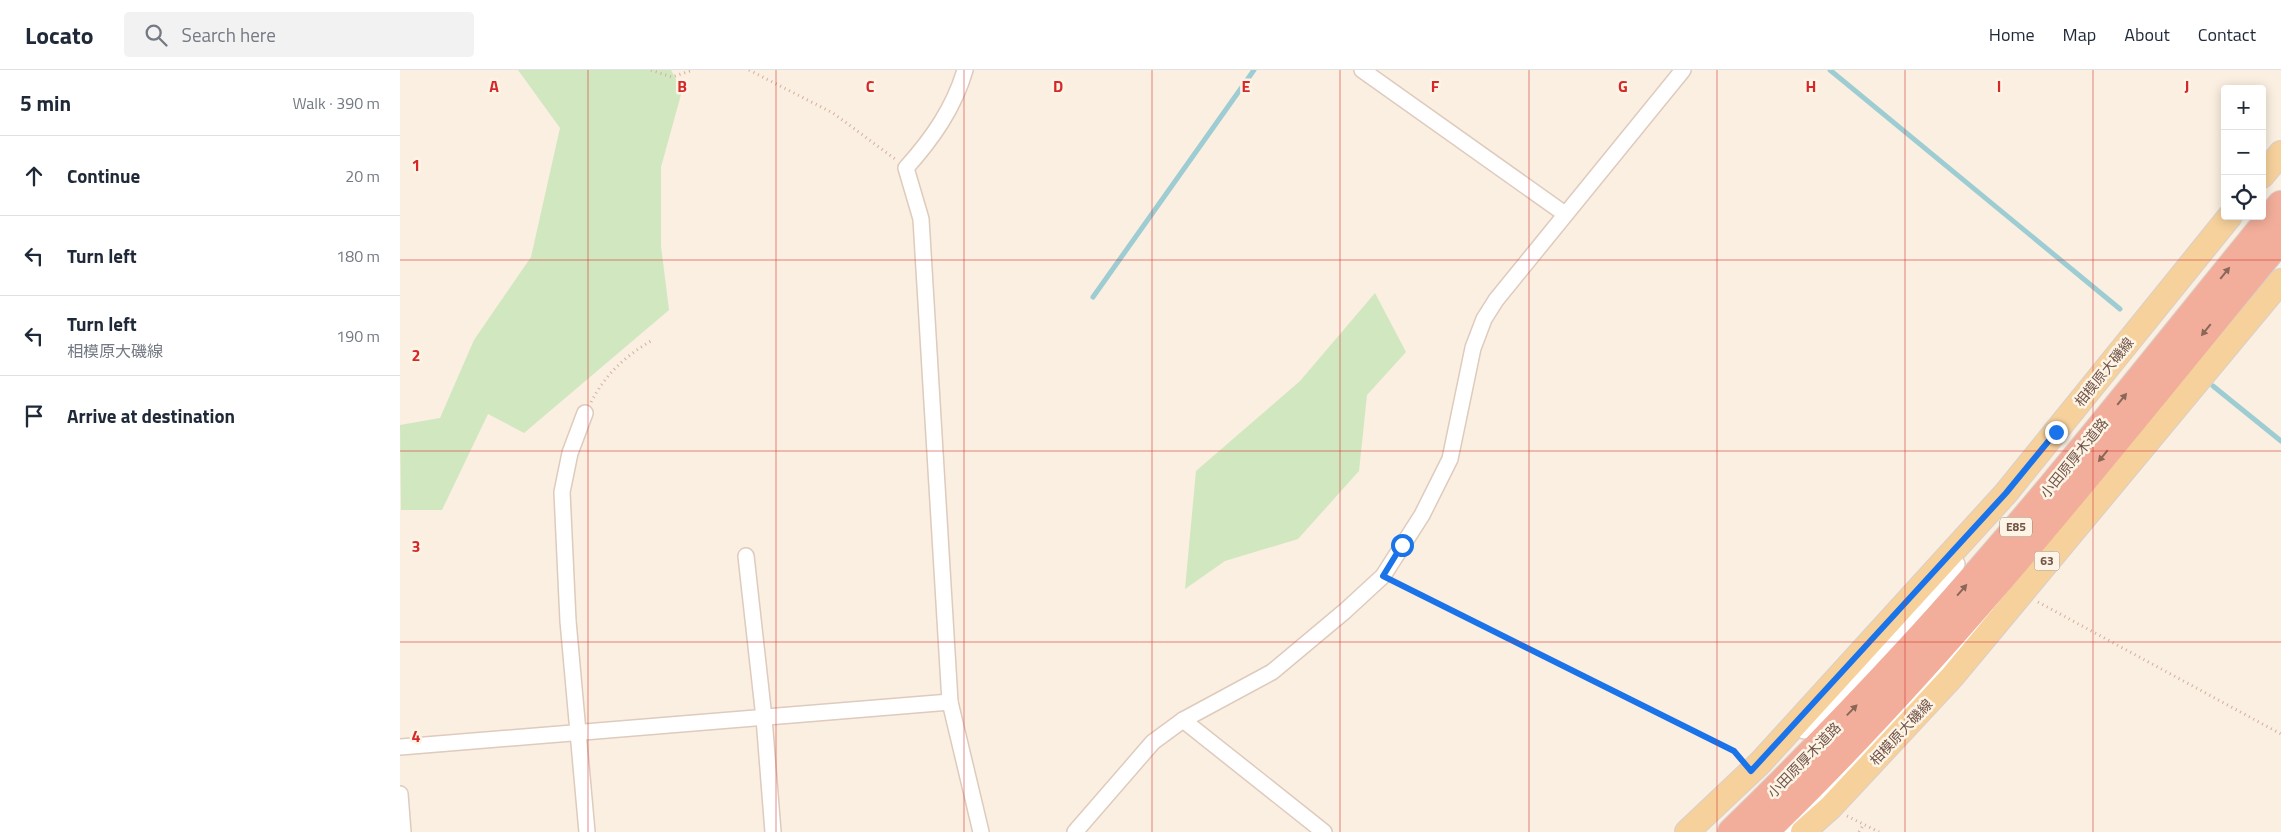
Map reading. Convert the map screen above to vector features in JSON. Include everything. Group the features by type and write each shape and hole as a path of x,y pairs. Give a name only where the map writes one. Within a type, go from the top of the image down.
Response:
{"highway":[{"name":"小田原厚木道路","path":"1732,832 1785,780 1911,648 2032,510 2281,205"},
{"name":"小田原厚木道路","path":"1764,832 1801,797 1930,658 2041,532 2281,238"}],"main road":[{"path":"2263,175 2281,153"},
{"name":"相模原大磯線","path":"1693,826 1751,771 2006,493 2227,220"},
{"name":"相模原大磯線","path":"1803,832 1831,808 1952,677 2281,280"}],"street":[{"path":"965,70 944,121 928,144 906,168 921,219 950,702 980,832"},
{"path":"1362,70 1566,214"},
{"path":"1075,832 1154,742 1183,720 1272,672 1345,611 1383,576 1422,515 1450,459 1473,348 1484,319 1496,300 1683,70"},
{"path":"585,413 570,453 562,492 568,621 587,832"},
{"path":"1693,826 1722,813 1872,663 1982,534 2006,493"},
{"path":"1791,832 1917,695 2008,592 2065,539"},
{"path":"746,556 764,718 773,832"},
{"path":"400,747 578,734 950,702"},
{"path":"1183,720 1324,832"},
{"path":"400,794 402,832"}],"path":[{"path":"651,70 672,77 693,70"},
{"path":"749,70 834,113 906,168"},
{"path":"585,413 612,370 632,352 651,341"},
{"path":"1383,576 1734,751 1751,771"},
{"path":"2022,593 2281,734"},
{"path":"1831,808 1879,832"},
{"path":"1859,832 1864,824"}],"green space":[{"path":"518,70 671,70 682,91 661,167 661,246 669,310 524,433 488,414 442,510 401,510 400,425 440,418 474,340 531,257 560,128"},
{"path":"1375,293 1406,352 1367,395 1359,471 1298,539 1225,561 1185,589 1196,471 1300,381"}],"waterway":[{"path":"1093,297 1254,70"},
{"path":"1830,70 2120,309"},
{"path":"2213,386 2281,441"}],"route":[{"path":"1402,545 1383,576 1734,751 1751,771 2006,493 2056,432"}]}
